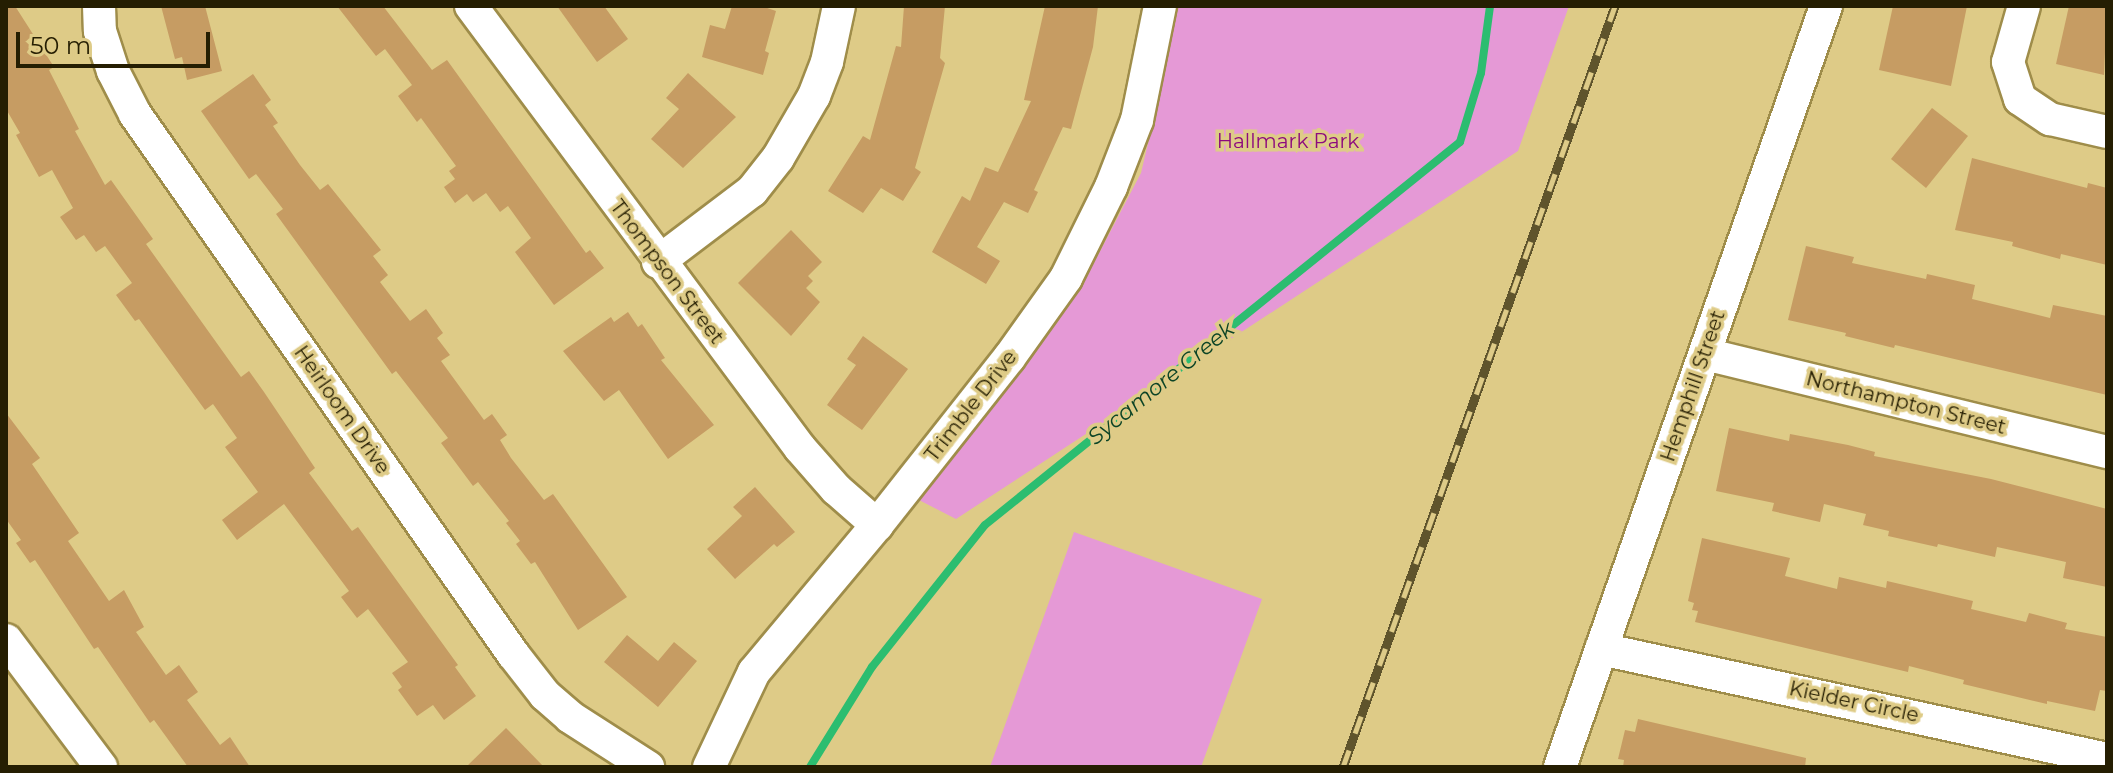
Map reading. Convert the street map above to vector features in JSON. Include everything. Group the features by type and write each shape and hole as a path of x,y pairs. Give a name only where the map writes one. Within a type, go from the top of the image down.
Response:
{"street":[{"name":"Heirloom Drive","path":"99,6 100,31 113,71 135,114 513,654 545,695 570,717 648,767"},
{"name":"Thompson Street","path":"471,6 658,262 800,448 836,489 877,525"},
{"path":"658,262 752,191 778,158 814,96 827,62 839,6"},
{"name":"Trimble Drive","path":"709,767 754,672 877,525 1009,358 1066,278 1111,187 1137,120 1160,6"},
{"name":"Hemphill Street","path":"1560,767 1826,6"},
{"path":"2024,6 2008,62 2020,99 2050,119 2107,132"},
{"name":"Northampton Street","path":"1705,354 2107,452"},
{"path":"6,640 98,766"},
{"name":"Kielder Circle","path":"1601,649 2107,759"}],"green space":[{"name":"Hallmark Park","path":"1173,6 1569,6 1518,151 956,519 917,499 1045,339 1087,276 1141,173 1158,101"},
{"path":"1074,532 1262,599 1201,767 990,767"}],"building":[{"path":"6,6 15,6 54,67 49,70 79,129 75,131 105,185 111,180 153,239 146,244 241,377 249,371 264,392 315,468 309,473 352,531 358,527 458,665 455,667 476,696 444,720 433,705 417,716 398,690 402,687 392,673 408,662 368,609 357,618 341,597 349,591 284,504 237,540 222,520 258,492 225,447 237,438 213,404 205,410 139,319 135,321 116,295 132,283 105,246 96,252 84,235 76,240 60,217 73,208 52,170 39,177 16,135 20,133 6,109"},
{"path":"161,6 205,6 222,71 187,80 182,57 175,59"},
{"path":"337,6 383,6 432,70 447,60 586,253 590,250 604,268 554,305 515,252 531,238 508,206 500,212 486,193 473,202 467,194 455,203 444,187 455,179 449,171 456,166 421,118 417,122 398,96 412,85 385,49 376,56"},
{"path":"557,6 604,6 628,39 597,62"},
{"path":"732,6 761,6 776,11 765,51 769,53 763,75 702,57 710,25 725,29"},
{"path":"904,6 945,6 940,58 945,63 915,168 921,172 903,201 881,188 863,213 828,191 863,136 870,140 896,46 901,47"},
{"path":"1045,6 1098,6 1093,47 1071,129 1063,127 1034,190 1038,192 1028,213 1004,202 977,247 1000,261 986,284 932,252 962,196 970,201 985,167 998,172 1031,101 1024,100"},
{"path":"1893,6 1967,6 1951,86 1879,70"},
{"path":"2069,6 2107,6 2104,75 2056,64"},
{"path":"688,73 736,117 683,168 651,139 679,109 666,98"},
{"path":"253,74 271,100 265,105 278,123 273,126 300,165 320,190 328,184 381,250 373,256 388,275 380,282 410,321 426,309 443,333 437,338 450,355 441,361 484,420 492,414 507,435 500,440 511,458 544,500 553,494 627,597 578,630 535,562 531,564 516,544 520,541 506,523 509,521 478,482 473,486 441,443 448,438 396,371 392,374 276,214 283,209 256,174 249,179 201,111"},
{"path":"1932,108 1968,136 1926,188 1891,159"},
{"path":"1972,158 2087,188 2088,183 2107,188 2107,265 2061,254 2060,259 2012,246 2013,242 1955,230"},
{"path":"791,230 822,262 808,276 813,281 806,288 820,302 791,336 738,283"},
{"path":"1806,246 1854,257 1852,263 1926,279 1927,274 1975,285 1972,299 2050,318 2053,305 2107,316 2107,395 1895,345 1894,348 1788,320"},
{"path":"628,312 638,327 642,324 665,358 661,360 714,425 668,459 619,390 604,401 563,351 611,317 614,322"},
{"path":"863,336 908,369 862,430 827,405 856,365 847,359"},
{"path":"6,413 40,458 32,464 79,533 68,541 109,601 124,590 144,627 136,632 166,675 179,665 198,692 187,700 220,745 230,737 250,767 188,767 154,720 150,723 98,647 94,649 35,560 30,563 16,543 21,540 6,519"},
{"path":"1729,428 1789,441 1790,434 1848,445 1875,452 1874,456 1991,479 2107,509 2107,587 2063,578 2066,562 1997,547 1995,557 1938,544 1937,547 1888,536 1889,531 1863,525 1866,514 1824,504 1820,522 1772,511 1774,503 1716,491"},
{"path":"755,487 795,532 777,547 774,544 735,579 707,549 742,516 733,507"},
{"path":"1702,538 1790,558 1785,576 1837,589 1839,577 1886,588 1887,581 1973,601 1971,609 2026,622 2029,613 2067,623 2065,629 2107,637 2107,691 2100,690 2095,711 2047,701 2047,704 1963,684 1964,680 1909,666 1908,672 1695,622 1698,611 1692,610 1694,603 1688,601"},
{"path":"627,635 658,661 674,642 697,661 658,707 604,662"},
{"path":"1638,719 1806,758 1805,767 1623,767 1624,760 1618,759 1625,730 1635,732"},
{"path":"506,728 544,767 466,767"}],"waterway":[{"name":"Sycamore Creek","path":"810,767 872,667 985,525 1460,142 1481,73 1490,6"}],"railway":[{"path":"1343,767 1615,6"}]}
